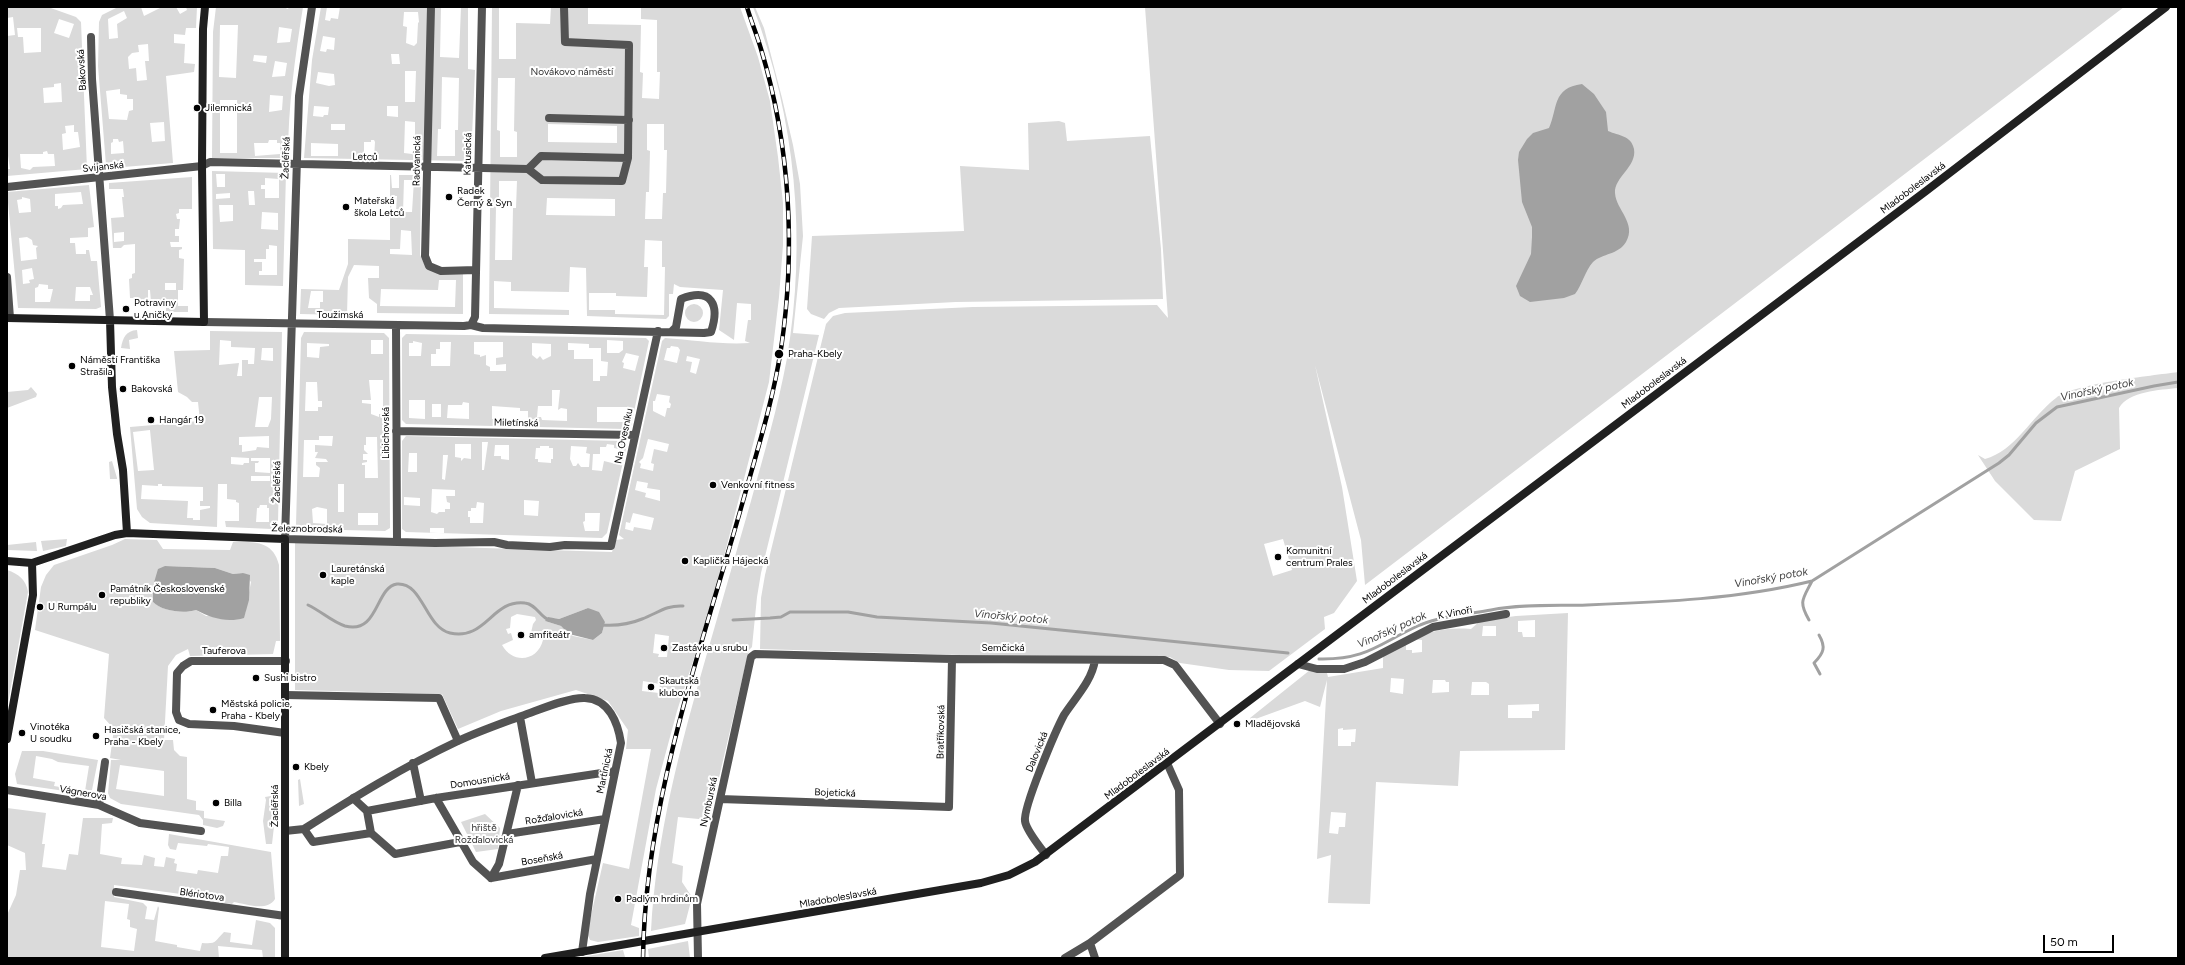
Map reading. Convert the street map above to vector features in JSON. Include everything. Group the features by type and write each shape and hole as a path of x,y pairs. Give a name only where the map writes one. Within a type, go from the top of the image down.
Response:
{"main road":[{"path":"204,322 202,166 203,29 205,7"},
{"name":"Mladoboleslavská","path":"545,958 981,883 1009,875 1046,855 2166,7"},
{"name":"Toužimská","path":"9,318 204,322"},
{"name":"Bakovská","path":"110,320 112,387 116,434 122,470 127,533"},
{"name":"Železnobrodská","path":"7,562 32,562 115,535 127,533 285,539"},
{"name":"Žacléřská","path":"285,539 285,958"},
{"path":"7,739 33,595 32,562"}],"street":[{"name":"Žacléřská","path":"285,539 299,96 312,7"},
{"name":"Radvanická","path":"431,7 426,168 426,261 429,266 441,271 476,270"},
{"name":"Katusická","path":"471,325 475,317 477,169 482,7"},
{"path":"564,7 565,42 629,45 628,158 622,181 542,180 528,169 541,156 628,158"},
{"name":"Bakovská","path":"91,36 92,79 110,320"},
{"path":"549,118 629,120"},
{"name":"Letců","path":"202,166 210,162 426,168 528,169"},
{"name":"Svijanská","path":"7,187 202,166"},
{"path":"7,277 9,318"},
{"name":"Toužimská","path":"204,322 291,325 471,325 483,328 704,333 711,332 715,318 715,306 709,298 697,295 681,299 676,327 671,332"},
{"name":"Libichovská","path":"396,325 397,542"},
{"name":"Na Ovesníku","path":"611,546 658,331"},
{"name":"Miletínská","path":"396,431 635,435"},
{"name":"Železnobrodská","path":"285,539 397,542 494,542 507,545 611,546"},
{"name":"K Vinoři","path":"1298,664 1317,669 1344,669 1365,662 1433,627 1506,614"},
{"name":"Semčická","path":"755,654 952,659 1170,662 1175,665 1220,724"},
{"name":"Nymburská","path":"698,958 697,904 751,657 755,654"},
{"name":"Bratříkovská","path":"949,806 952,659"},
{"name":"Dalovická","path":"1046,855 1025,822 1036,782 1056,733 1064,716 1091,675 1095,660"},
{"name":"Tauferova","path":"285,733 234,726 189,724 179,720 176,712 177,673 191,662 286,662"},
{"path":"286,695 439,698 458,741"},
{"name":"Martinická","path":"285,831 304,829 353,798 413,764 458,741 552,705 584,698 599,702 610,711 619,732 621,743 590,894 582,952"},
{"path":"520,717 532,783"},
{"path":"99,805 105,762"},
{"path":"1065,958 1090,943 1180,875 1179,790 1167,763"},
{"path":"413,764 421,801"},
{"name":"Domousnická","path":"367,811 436,798 615,771"},
{"path":"436,798 460,842 473,862 491,878 499,864 518,785"},
{"name":"Vágnerova","path":"7,790 99,805 140,822 201,831"},
{"path":"353,798 367,811 371,833 396,854 460,842"},
{"name":"Bojetická","path":"720,799 949,806"},
{"name":"Rožďalovická","path":"507,834 605,819"},
{"path":"304,829 313,842 371,833"},
{"name":"Boseňská","path":"491,878 597,859"},
{"name":"Blériotova","path":"116,892 285,916"},
{"path":"1090,943 1095,958"}],"green space":[{"path":"7,7 48,7 76,17 81,22 87,169 7,176 7,169 10,169 7,149 7,36 15,35 13,17 7,18","holes":["59,19 74,24 69,38 54,33","17,28 41,28 41,52 24,53 23,37 18,37","61,83 62,102 44,103 43,88 54,87 54,84","74,125 74,132 78,132 80,147 63,150 62,134 66,133 65,126","47,151 48,154 54,154 55,166 33,167 30,170 21,168 20,154 43,154 43,152"]},
{"path":"118,7 141,7 144,16 162,7 176,7 180,14 187,10 186,7 197,7 196,28 186,28 185,35 174,34 174,43 185,44 184,63 195,64 194,72 166,76 173,163 111,168 106,165 98,66 99,22 102,15","holes":["124,11 127,18 117,24 118,38 109,39 108,19","148,44 149,61 145,61 147,80 137,81 136,68 129,69 128,57 132,53 139,52 138,45","120,89 120,94 127,95 127,99 133,99 133,110 129,111 127,120 109,119 106,91","164,122 165,141 152,142 150,123","113,139 118,139 119,142 123,141 124,153 111,154 111,143 113,142"]},
{"path":"216,7 283,7 288,9 289,7 303,7 292,82 288,158 212,158 213,32","holes":["220,25 238,25 236,78 219,77","279,27 292,29 290,42 277,43","254,55 267,56 266,63 253,61","275,61 287,63 285,76 272,77","270,95 283,96 282,110 269,112","220,100 237,100 237,153 220,153","269,140 277,140 277,143 280,143 280,154 255,156 254,143 268,143"]},
{"path":"321,7 327,7 325,20 330,21 331,18 338,19 340,7 441,7 440,57 459,58 461,7 468,7 468,69 475,70 471,158 464,161 304,158 312,60","holes":["404,12 418,12 419,22 417,43 414,46 406,43 407,27 403,26","323,36 335,38 334,50 327,49 326,52 320,51","391,54 399,54 400,64 392,64","405,71 416,71 415,102 405,102","318,72 334,74 335,85 329,86 316,83","442,77 459,78 458,130 455,130 455,156 437,156 438,129 441,129","314,106 329,107 328,115 324,115 323,117 313,116","387,106 398,106 398,117 387,116","405,121 415,122 415,148 412,154 404,153","331,124 345,124 345,130 331,130","371,140 374,140 374,158 368,158 367,154 364,154 364,142 371,142","311,143 338,144 338,156 311,156"]},
{"name":"Novákovo náměstí","path":"492,7 499,7 499,59 516,59 516,23 550,24 551,7 588,7 588,24 641,25 640,72 643,73 642,98 659,99 660,72 657,72 657,20 641,19 641,8 592,7 740,7 758,57 770,101 778,157 783,203 783,245 779,297 769,382 713,599 677,711 656,789 631,925 639,928 639,936 598,942 590,940 587,933 603,863 629,869 651,749 626,749 628,730 608,701 576,690 501,711 458,729 442,694 295,690 295,542 612,552 616,540 624,539 619,535 662,341 665,338 718,343 750,343 745,341 748,320 751,320 751,304 737,303 734,340 719,330 723,290 680,287 674,284 673,294 669,294 669,316 666,319 587,316 586,268 570,267 569,292 511,291 511,282 494,281 494,308 569,310 569,315 489,314","holes":["498,78 515,78 514,131 517,132 517,157 500,157 500,131 497,130","548,124 617,126 617,143 548,142","647,124 664,124 664,150 667,150 666,193 663,193 662,219 645,219 646,192 649,192 650,151 647,150","499,181 517,181 516,208 513,208 512,260 495,260 496,207 499,207","547,198 615,199 615,216 546,215","645,240 662,241 662,267 665,267 664,315 615,314 615,310 589,310 589,293 616,293 616,296 647,297 648,267 644,267","671,346 678,347 680,350 677,363 664,360 667,348 670,348","687,356 700,359 696,374 690,372 692,362 686,361","657,394 670,396 669,402 671,404 670,408 667,408 665,417 653,411 653,401 655,401","648,439 669,444 667,452 654,449 651,463 654,464 653,471 640,468 641,464 639,462 643,458","637,481 648,483 647,488 660,490 660,501 645,497 646,493 635,490","633,513 654,518 651,530 634,527 633,531 625,529 626,522 630,523","588,608 605,622 602,633 593,640 573,636 561,626 545,621 551,618 559,619","517,614 535,617 536,620 533,624 530,637 543,640 540,647 531,656 518,658 512,656 502,645 513,640 511,633 508,634 506,629 510,628 511,617","655,634 669,636 667,657 658,657 659,654 653,653","643,681 660,684 659,693 642,691"]},
{"path":"753,7 755,7 764,28 793,145 800,184 803,236 793,333 819,335 761,573 752,647 749,650 709,820 678,817 672,863 683,866 682,882 692,897 685,924 651,931 658,861 678,758 766,448 787,358 793,314 796,269 794,180 788,136 779,92 768,49"},
{"path":"1145,7 2124,7 1365,585 1361,540 1315,365 1342,487 1357,581 1334,613 1324,617 1325,629 1269,671 1229,670 1180,663 1170,657 960,655 760,649 761,598 765,575 826,324 833,316 845,313 973,307 1157,305 1168,318","holes":["1283,539 1292,570 1273,576 1264,544"]},
{"path":"1059,121 1065,123 1067,141 1150,136 1161,249 1163,299 956,302 839,308 829,313 824,319 811,314 807,309 812,236 964,231 960,166 1029,170 1028,123"},
{"path":"212,171 286,173 283,286 245,285 245,250 213,249","holes":["216,174 225,174 225,187 217,187","265,178 279,179 279,198 265,198 265,189 261,189 261,185 265,185","248,191 254,191 255,205 249,205","230,193 230,198 216,199 216,194","219,205 233,205 233,221 220,222","262,212 278,213 278,230 261,229","269,245 277,246 277,275 259,275 259,271 262,271 262,262 254,262 254,259 266,259 266,249 269,249"]},
{"path":"390,175 392,188 399,188 399,175 416,175 421,178 420,255 425,266 463,273 463,314 377,313 377,304 369,298 368,278 379,278 379,266 354,265 348,277 347,315 300,314 301,289 339,290 348,264 348,239 390,240","holes":["404,180 414,180 412,212 403,212","392,196 397,196 396,211 391,210","401,230 411,231 412,255 390,254 390,249 400,249","439,280 456,280 455,307 380,306 381,289 438,290","311,291 323,291 323,302 320,302 320,308 308,308"]},
{"path":"192,177 192,209 179,209 179,213 176,214 177,219 180,219 179,229 175,229 175,236 179,236 179,242 170,242 171,247 182,247 182,249 179,250 179,258 184,259 183,290 178,290 178,306 188,306 188,312 166,312 166,302 159,302 159,300 153,299 151,302 150,290 148,290 148,298 145,298 144,300 137,302 137,298 130,298 129,279 132,278 132,274 135,273 135,244 124,245 121,248 113,248 111,218 124,217 122,197 124,197 123,189 109,189 109,183","holes":["124,232 124,241 114,242 114,233","165,283 176,283 176,290 165,290"]},
{"path":"89,185 94,227 88,228 88,237 70,238 70,243 75,243 76,254 86,254 86,250 89,250 91,261 97,261 101,307 96,309 18,308 7,192","holes":["81,192 83,204 63,205 58,209 58,206 55,206 55,194","22,197 30,199 31,212 19,213 17,200 22,199","27,237 32,240 33,245 38,246 36,248 37,259 21,261 19,238","32,268 34,279 29,280 30,283 23,284 22,270","39,284 48,285 48,289 53,289 50,302 35,302 35,288 38,287","76,287 90,287 93,295 90,295 90,301 75,301"]},
{"path":"694,304 701,306 703,313 701,320 694,322 687,320 685,313 687,306"},
{"path":"137,330 138,338 129,340 130,349 121,348 126,335"},
{"path":"210,331 282,332 278,523 272,529 226,527 225,521 239,521 239,503 236,502 236,500 227,499 227,484 218,484 217,527 150,523 142,517 137,509 130,427 200,421 198,402 192,402 178,392 174,351 210,350","holes":["220,340 231,341 231,347 255,348 254,364 248,364 248,360 242,360 242,376 237,376 239,363 219,365","262,348 273,348 273,361 261,360","259,397 272,397 271,419 268,427 255,427","150,430 154,470 138,471 133,432","269,436 269,448 257,447 256,450 242,452 242,445 239,445 239,437","231,457 249,458 249,463 244,463 243,465 231,464","251,458 270,458 270,473 255,472 255,463 258,463 259,461 251,461","251,476 270,476 270,481 251,481","158,484 162,484 162,486 203,487 203,501 200,501 200,506 210,506 210,508 200,510 200,520 193,520 193,518 187,518 188,501 141,499 142,485 158,486","260,505 267,505 267,508 269,508 269,522 256,522 257,508 259,508"]},
{"path":"304,332 384,333 389,338 390,528 385,531 301,529 296,525 301,338","holes":["371,340 383,340 383,354 371,354","307,343 329,344 329,346 320,347 319,358 307,357","369,380 383,380 383,414 379,414 379,417 371,414 371,404 362,403 362,400 371,400","306,382 317,382 318,401 322,401 322,407 318,407 318,411 305,411","319,436 333,436 332,446 315,445 315,452 318,452 315,458 326,459 328,462 316,462 316,465 320,468 319,477 303,477 304,440 319,440","366,437 377,437 378,478 365,478 365,465 362,465 362,463 367,462 367,460 363,460 363,454 368,454 364,450 364,445 366,445","338,484 344,484 344,512 338,512","317,507 327,509 327,524 313,523 312,509","358,513 378,513 378,525 358,525"]},
{"path":"406,334 646,338 649,341 631,426 625,429 406,424 402,420 402,338","holes":["607,340 623,341 623,350 619,353 607,353","413,341 422,343 421,356 409,356 409,343 413,343","440,342 451,342 450,366 431,366 431,354 436,354 436,349 440,349","474,342 503,342 503,357 496,358 496,365 506,364 506,371 490,371 490,367 486,365 486,355 480,357 480,355 474,354","532,343 551,344 551,356 543,360 540,356 537,359 532,355","568,343 589,344 589,348 601,348 601,361 608,362 607,376 600,376 600,381 593,381 593,359 574,359 574,350 568,350","626,353 639,356 635,371 623,368 624,363 622,362","552,390 560,390 558,410 561,408 567,409 567,421 542,420 541,417 537,417 538,406 552,406","409,400 425,400 425,419 409,418","463,402 469,403 469,419 447,418 448,405 462,405","432,404 441,404 441,417 432,417","492,406 520,408 520,411 528,411 528,420 492,419","597,407 627,407 625,422 597,422"]},
{"path":"2178,372 2178,388 2146,392 2137,395 2124,402 2119,408 2120,449 2075,471 2061,521 2034,520 1995,481 1978,455 1985,459 1996,455 2005,449 2023,432 2047,405 2066,393 2096,384"},
{"path":"31,387 37,394 36,397 7,408 7,392 28,390"},
{"path":"406,436 624,441 627,444 607,533 602,538 439,533 444,533 444,528 430,528 430,533 406,532 402,529 402,441","holes":["482,442 488,442 484,470 482,470","455,444 471,444 471,459 464,458 461,461 461,458 455,457","607,444 614,445 614,448 619,449 616,464 604,461 602,471 592,470 593,454 600,454 600,447 606,447","495,445 509,445 509,460 501,459 501,456 494,456","540,446 549,446 549,448 553,448 553,459 551,459 551,463 538,462 538,459 535,459 536,448 540,448","571,446 587,447 586,453 590,454 589,467 581,467 578,463 576,466 573,466 570,459","409,453 417,453 417,472 408,472","443,455 448,455 445,480 442,479","432,489 455,490 455,496 446,496 447,502 450,503 450,509 445,509 445,512 439,512 437,514 431,512","404,497 420,498 420,506 404,505","524,500 539,501 538,516 524,515","477,502 484,503 483,523 470,523 468,511 471,511 471,508 476,508","585,513 600,513 599,531 585,531 583,522 585,521"]},
{"path":"112,461 117,479 110,479 109,462"},
{"path":"67,539 66,546 43,551 41,541"},
{"path":"125,539 157,540 163,549 230,550 233,542 248,542 262,544 272,551 276,557 279,565 280,641 276,641 273,654 190,656 188,649 176,655 168,666 164,740 173,740 174,750 180,756 187,757 187,799 196,801 196,810 204,811 204,818 225,821 223,826 217,828 203,825 203,820 199,815 121,804 110,798 108,793 111,760 121,760 110,758 114,729 104,718 109,654 35,630 41,587 46,575 54,565","holes":["165,566 215,568 233,574 243,573 251,582 245,614 206,616 196,610 179,612 162,608 153,602","120,765 164,771 164,796 116,789"]},
{"path":"36,542 37,551 7,550 7,545"},
{"path":"7,570 15,573 24,581 28,592 7,709"},
{"path":"1568,613 1565,750 1460,751 1458,786 1376,782 1370,904 1328,903 1331,855 1317,859 1327,680 1320,707 1305,701 1250,721 1250,718 1310,670 1327,673 1328,677 1383,668 1383,657 1407,643 1406,650 1412,650 1412,653 1422,652 1422,640 1415,639 1424,635 1445,629 1471,629 1480,621 1516,616","holes":["1535,620 1535,637 1523,637 1522,632 1518,632 1518,621","1483,626 1496,626 1496,636 1482,636","1391,678 1404,679 1403,694 1390,692","1433,680 1445,680 1446,682 1449,682 1449,692 1432,693","1472,682 1486,682 1489,684 1489,695 1471,695","1539,704 1539,711 1532,711 1532,718 1508,718 1508,705","1338,729 1356,729 1355,742 1351,742 1351,746 1338,746","1331,812 1346,813 1345,827 1339,827 1338,834 1329,833"]},
{"path":"22,751 43,751 98,760 92,790 85,794 17,784 15,774","holes":["36,756 52,759 58,762 89,766 85,791 54,786 55,782 33,778"]},
{"path":"300,779 304,804 299,806 298,780"},
{"path":"271,796 277,800 272,844 266,844 263,821 266,800 265,797"},
{"path":"7,808 46,813 42,844 45,844 42,867 66,870 69,854 78,855 83,818 113,818 112,823 102,824 100,854 122,858 121,864 142,865 144,855 155,858 154,866 164,867 166,857 175,859 174,863 177,864 176,871 197,874 198,870 218,873 221,856 228,856 229,847 208,844 207,846 178,843 176,850 170,849 168,845 169,834 271,852 275,899 267,905 256,906 234,902 232,904 218,902 218,899 114,885 114,897 143,903 147,907 145,919 154,920 158,906 155,941 200,951 202,943 215,942 224,932 231,933 230,942 252,945 256,920 270,923 275,928 275,958 263,958 262,950 218,946 219,958 7,958 7,915 16,895 20,870 26,870 25,853 7,845","holes":["105,901 129,904 127,919 130,920 130,927 137,929 134,951 101,947"]},
{"name":"hřiště Rožďalovická","path":"485,814 500,828 498,849 476,852 461,822"},
{"path":"688,941 690,958 649,958 648,949"},
{"path":"623,950 625,957 623,958 576,958"}],"shaded area":[{"path":"1582,84 1594,94 1606,112 1608,131 1627,138 1634,149 1632,161 1618,182 1615,193 1616,199 1628,223 1629,235 1623,246 1615,252 1601,257 1593,262 1575,294 1564,298 1530,302 1520,296 1516,286 1531,254 1532,237 1532,227 1522,202 1518,160 1519,152 1527,139 1533,133 1549,128 1555,106 1561,94 1572,86"},
{"path":"165,566 215,568 233,574 243,573 250,575 249,600 244,618 225,620 196,610 179,612 167,610 157,605 153,602 153,586 158,569"},
{"path":"588,608 599,612 605,622 602,633 593,640 569,634 561,626 545,621 548,617 559,619"}],"waterway":[{"name":"Vinořský potok","path":"1319,659 1350,657 1372,649 1420,625 1437,619 1464,614 1515,607 1615,604 1701,599 1757,592 1812,581 1999,463 2009,455 2036,423 2057,407 2178,382"},
{"path":"1809,620 1804,608 1803,600 1812,581"},
{"name":"Vinořský potok","path":"308,605 340,624 356,627 364,624 371,617 384,593 390,587 397,584 406,585 413,590 435,623 450,633 462,634 472,631 481,626 504,607 514,603 529,604 549,620"},
{"name":"Vinořský potok","path":"602,625 618,625 637,621 667,608 683,606"},
{"name":"Vinořský potok","path":"733,620 781,617 790,612 848,612 877,617 991,623 1288,653"},
{"path":"1819,635 1823,643 1823,650 1814,663 1820,674"}],"railway":[{"path":"643,958 646,900 664,784 693,670 769,407 778,368 786,311 789,235 788,198 784,160 771,85 747,7"}],"place":[{"name":"Jilemnická","path":"197,108"},
{"name":"Radek Černý & Syn","path":"449,197"},
{"name":"Mateřská škola Letců","path":"346,207"},
{"name":"Potraviny u Aničky","path":"126,309"},
{"name":"Praha-Kbely","path":"779,354"},
{"name":"Náměstí Františka Strašila","path":"72,366"},
{"name":"Bakovská","path":"123,389"},
{"name":"Hangár 19","path":"151,420"},
{"name":"Venkovní fitness","path":"713,485"},
{"name":"Komunitní centrum Prales","path":"1278,557"},
{"name":"Kaplička Hájecká","path":"685,561"},
{"name":"Lauretánská kaple","path":"323,575"},
{"name":"Památník Československé republiky","path":"102,595"},
{"name":"U Rumpálu","path":"40,607"},
{"name":"amfiteátr","path":"521,635"},
{"name":"Zastávka u srubu","path":"664,648"},
{"name":"Sushi bistro","path":"256,678"},
{"name":"Skautská klubovna","path":"651,687"},
{"name":"Městská policie, Praha - Kbely","path":"213,710"},
{"name":"Mladějovská","path":"1237,724"},
{"name":"Vinotéka U soudku","path":"22,733"},
{"name":"Hasičská stanice, Praha - Kbely","path":"96,736"},
{"name":"Kbely","path":"296,767"},
{"name":"Billa","path":"216,803"},
{"name":"Padlým hrdinům","path":"618,899"}]}
